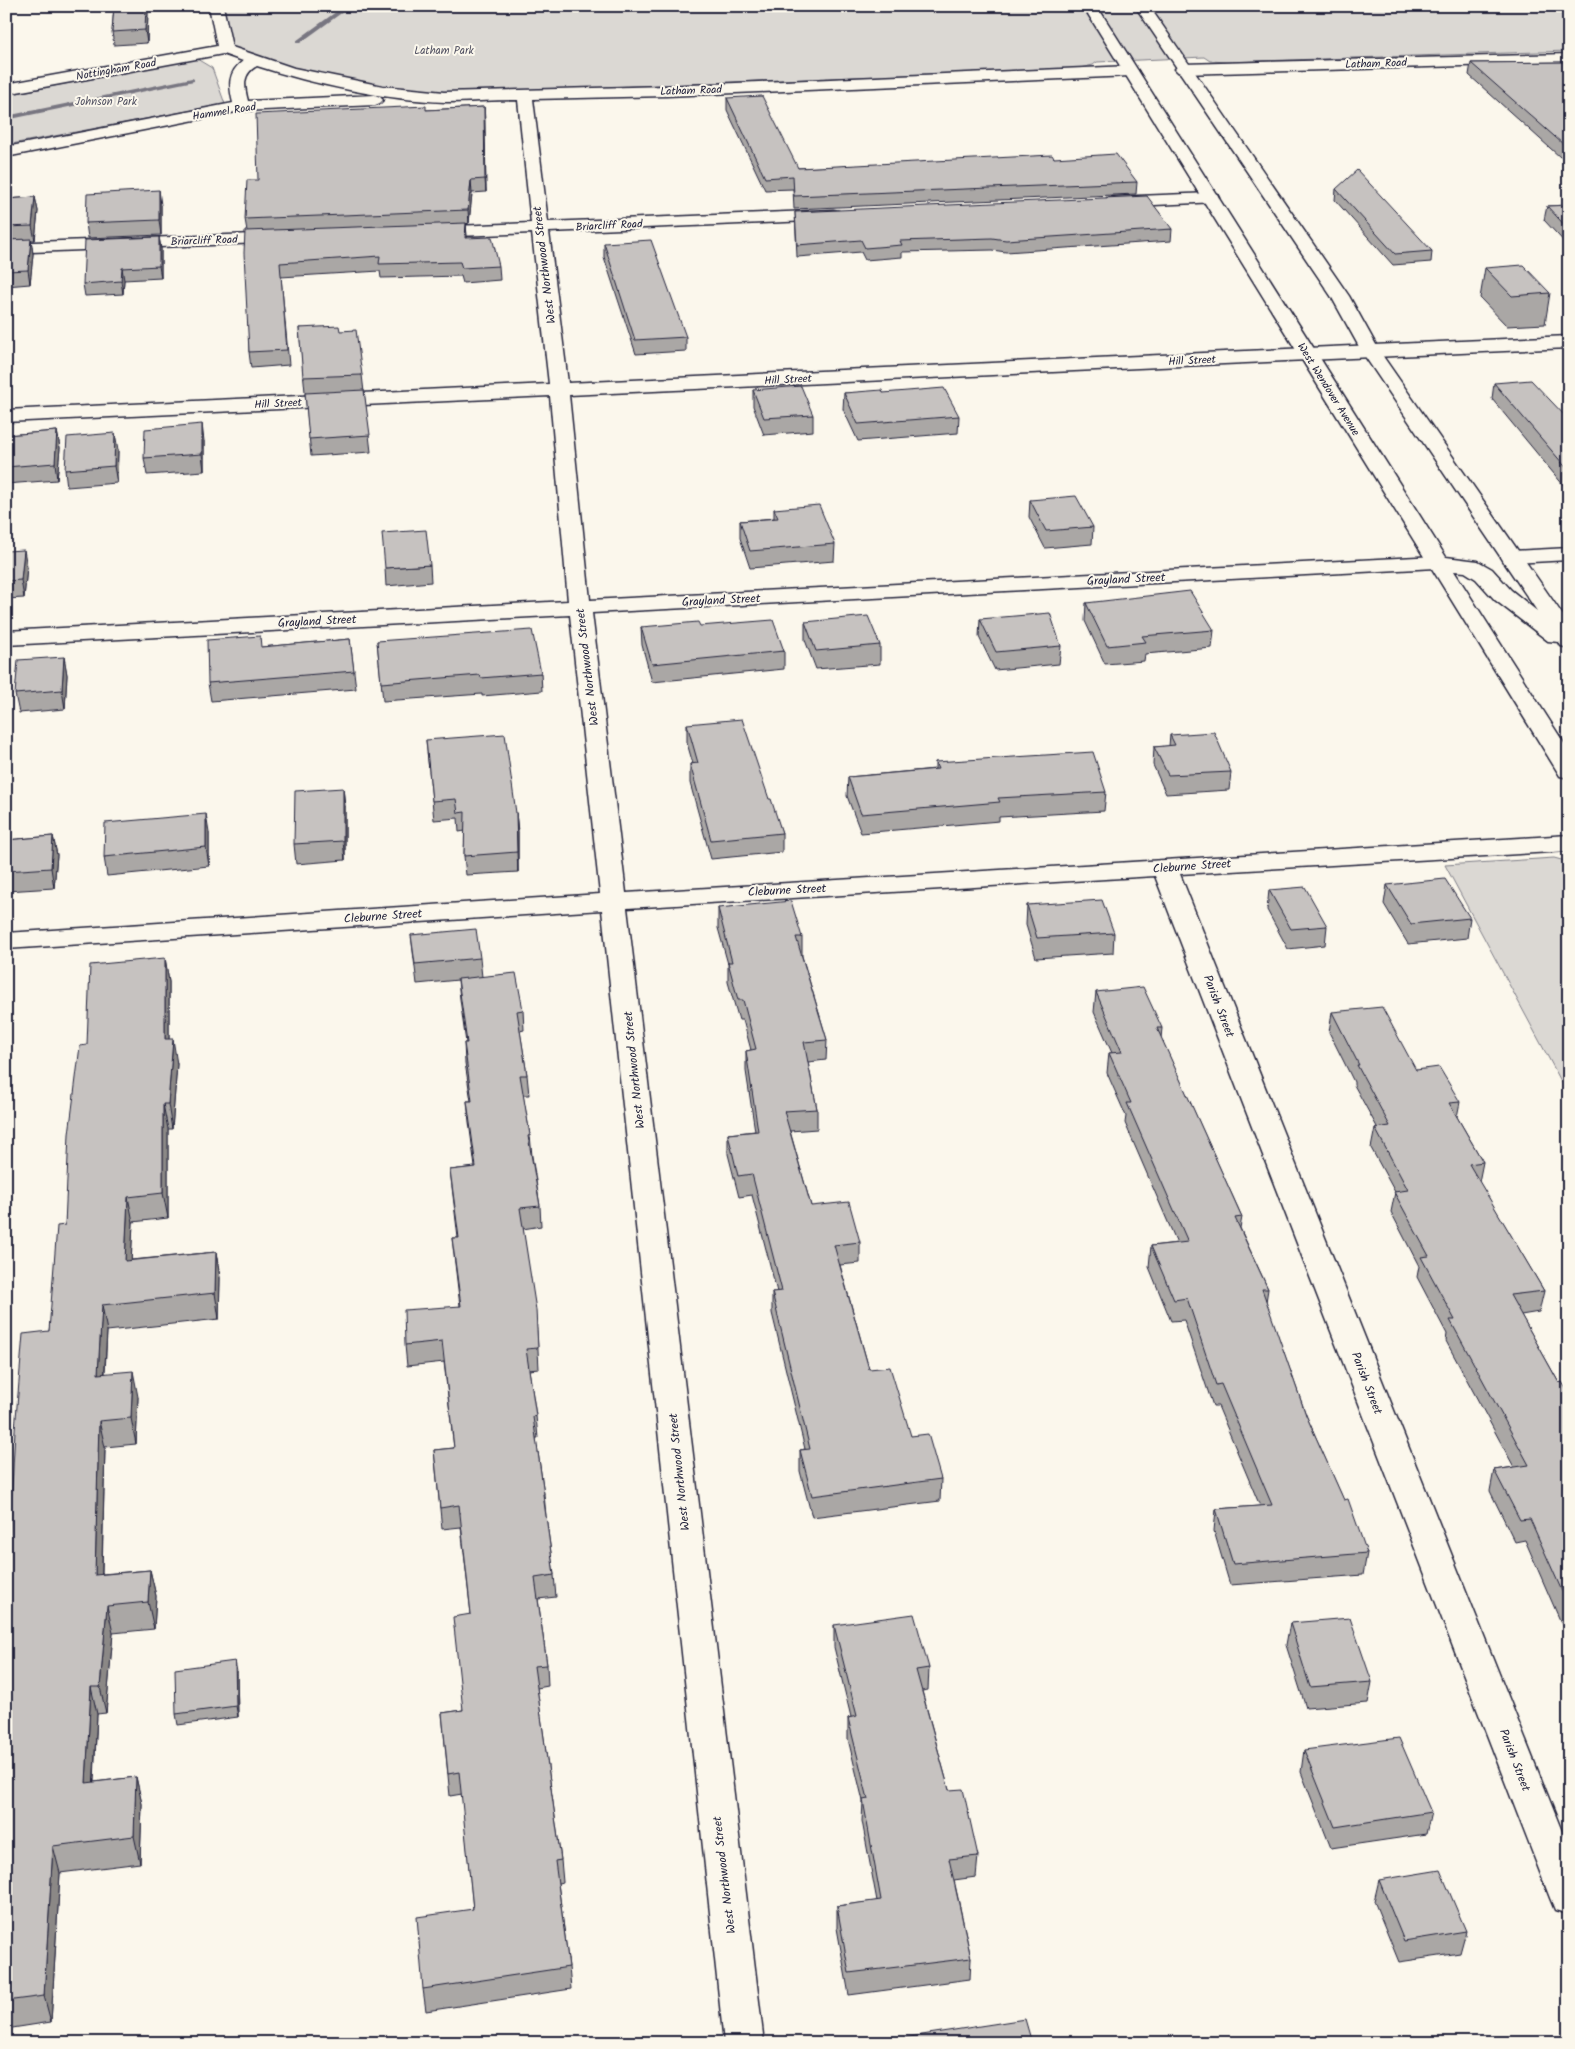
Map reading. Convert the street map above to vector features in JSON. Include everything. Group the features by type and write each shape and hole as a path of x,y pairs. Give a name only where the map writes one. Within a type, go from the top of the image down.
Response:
{"main road":[{"path":"216,6 225,49"},
{"name":"West Wendover Avenue","path":"1090,6 1436,562 1569,771"},
{"path":"1142,6 1183,69 1340,296 1371,352 1569,641"},
{"name":"Latham Road","path":"225,49 291,72 402,94 444,97 526,96 1130,72"},
{"name":"Nottingham Road","path":"6,89 225,49"},
{"name":"Latham Road","path":"1183,69 1569,58"},
{"path":"242,106 236,82 238,72 245,65 256,60"},
{"name":"West Northwood Street","path":"526,96 559,390 580,607 744,2043"},
{"name":"Hammel Road","path":"6,152 242,106 444,97"},
{"path":"1093,203 1211,198"},
{"name":"Briarcliff Road","path":"412,233 846,214"},
{"name":"Briarcliff Road","path":"6,248 294,237"},
{"name":"Hill Street","path":"6,416 1569,342"},
{"path":"1511,557 1569,554"},
{"name":"Grayland Street","path":"6,638 1436,562 1470,566 1484,574 1504,595 1569,646"},
{"name":"Cleburne Street","path":"6,942 615,901 1569,843"},
{"name":"Parish Street","path":"1165,868 1569,1898"}],"green space":[{"name":"Latham Park","path":"216,6 1569,6 1569,51 1227,62 1210,61 1204,57 1097,62 1080,68 412,95 342,83 225,49"},
{"name":"Johnson Park","path":"197,59 212,68 225,104 6,145 6,95"},
{"path":"1554,858 1569,862 1569,1096 1445,865"}],"building":[{"path":"114,6 146,6 145,30 112,32"},
{"path":"1569,62 1569,144 1563,144 1471,63"},
{"path":"762,96 798,168 1052,155 1054,158 1116,154 1137,182 794,196 793,176 765,178 727,98"},
{"path":"426,106 426,110 484,107 485,179 471,180 468,210 245,219 247,180 258,180 256,114"},
{"path":"1357,170 1432,251 1395,254 1336,189"},
{"path":"159,190 159,220 86,223 87,194"},
{"path":"1147,196 1172,229 1006,240 992,238 900,241 902,245 865,248 861,240 797,245 795,212"},
{"path":"35,197 32,226 6,227 6,199"},
{"path":"1569,205 1569,230 1547,206"},
{"path":"466,223 465,238 492,237 499,266 462,268 460,262 379,264 380,256 280,263 287,350 249,352 244,253 245,231"},
{"path":"159,237 159,266 122,268 121,281 83,284 85,240"},
{"path":"31,239 28,270 6,271 6,240"},
{"path":"651,240 686,337 635,340 604,243"},
{"path":"1523,265 1550,293 1512,296 1485,268"},
{"path":"339,326 340,331 356,330 362,375 303,377 299,328"},
{"path":"1531,380 1569,420 1569,471 1494,383"},
{"path":"801,386 813,415 764,418 753,390"},
{"path":"944,388 959,416 858,424 844,393 882,390 883,393"},
{"path":"364,390 370,435 309,439 305,393"},
{"path":"202,424 202,454 144,458 145,429"},
{"path":"57,431 55,463 6,467 6,435"},
{"path":"115,433 114,466 65,470 67,437"},
{"path":"1076,496 1093,527 1046,531 1030,500"},
{"path":"819,505 835,544 750,551 740,521 778,518 774,509"},
{"path":"426,530 430,565 385,568 382,533"},
{"path":"24,550 21,580 6,581 6,551"},
{"path":"1190,591 1214,630 1142,636 1146,642 1107,646 1086,603"},
{"path":"1050,613 1061,646 996,652 980,619"},
{"path":"868,616 880,645 816,651 805,622"},
{"path":"773,620 784,651 652,664 641,627 698,622 700,626"},
{"path":"532,630 541,673 481,678 480,675 381,683 377,641"},
{"path":"260,636 261,647 350,639 354,671 208,683 207,640"},
{"path":"64,657 62,690 15,694 18,660"},
{"path":"742,719 782,833 711,840 690,764 698,763 687,724"},
{"path":"1214,732 1231,772 1168,775 1154,747 1175,745 1170,735"},
{"path":"505,734 516,813 517,852 464,856 465,812 458,813 456,799 432,801 426,740"},
{"path":"1093,752 1106,792 998,798 1000,802 861,814 848,777 938,769 935,762"},
{"path":"343,788 343,841 294,844 295,791"},
{"path":"206,814 206,847 104,857 105,823"},
{"path":"53,836 51,868 6,871 6,840"},
{"path":"1445,879 1470,918 1411,924 1387,885"},
{"path":"1305,887 1327,926 1291,929 1269,890"},
{"path":"1102,900 1114,933 1037,938 1027,905"},
{"path":"791,901 802,937 796,937 827,1040 804,1042 817,1109 784,1111 811,1206 849,1202 860,1242 834,1245 869,1369 890,1367 911,1436 928,1434 941,1479 812,1496 800,1450 810,1449 772,1292 782,1291 752,1174 738,1176 728,1134 758,1131 746,1051 756,1049 743,1000 738,1000 728,962 732,962 718,908"},
{"path":"476,929 480,958 415,964 411,935"},
{"path":"165,958 165,1039 173,1039 168,1104 163,1104 163,1193 128,1197 125,1261 216,1252 215,1293 102,1305 98,1374 133,1371 131,1418 99,1421 95,1575 150,1570 148,1602 107,1606 100,1687 91,1687 86,1783 136,1777 134,1836 53,1846 44,1996 6,2001 6,1583 23,1334 49,1331 57,1226 65,1225 69,1134 80,1046 87,1045 90,965"},
{"path":"516,973 523,1010 517,1011 527,1075 520,1075 540,1206 520,1208 536,1310 538,1348 526,1349 536,1416 533,1417 554,1575 535,1578 547,1665 534,1666 561,1860 555,1861 569,1967 423,1989 417,1917 473,1909 459,1772 448,1774 442,1713 463,1710 453,1617 471,1614 459,1505 440,1508 434,1450 454,1448 442,1341 405,1345 404,1310 461,1306 452,1238 459,1238 450,1170 476,1167 467,1101 472,1101 464,1043 467,1043 458,979"},
{"path":"1143,987 1162,1028 1157,1028 1242,1217 1235,1218 1268,1289 1262,1289 1306,1415 1344,1500 1348,1499 1367,1553 1233,1564 1216,1509 1272,1505 1221,1384 1216,1385 1187,1298 1174,1300 1151,1246 1188,1242 1127,1103 1131,1103 1109,1053 1122,1052 1096,992"},
{"path":"1382,1007 1416,1070 1439,1067 1460,1102 1449,1103 1483,1162 1469,1164 1544,1291 1510,1295 1559,1383 1562,1382 1569,1394 1569,1607 1530,1519 1520,1520 1494,1470 1529,1465 1450,1320 1455,1320 1421,1257 1429,1256 1394,1192 1408,1190 1375,1128 1390,1126 1357,1065 1359,1065 1332,1012"},
{"path":"914,1614 929,1668 916,1670 949,1790 963,1789 978,1856 949,1859 971,1958 849,1973 837,1906 881,1900 863,1800 868,1799 848,1718 857,1716 834,1625"},
{"path":"1350,1618 1372,1682 1310,1687 1290,1623"},
{"path":"235,1661 236,1706 176,1714 175,1669"},
{"path":"1399,1738 1431,1812 1335,1827 1304,1750"},
{"path":"1440,1870 1466,1931 1404,1941 1379,1880"},
{"path":"1025,2019 1032,2043 891,2043 890,2040"}],"waterway":[{"path":"298,42 348,6"},
{"path":"6,118 192,80"}]}
